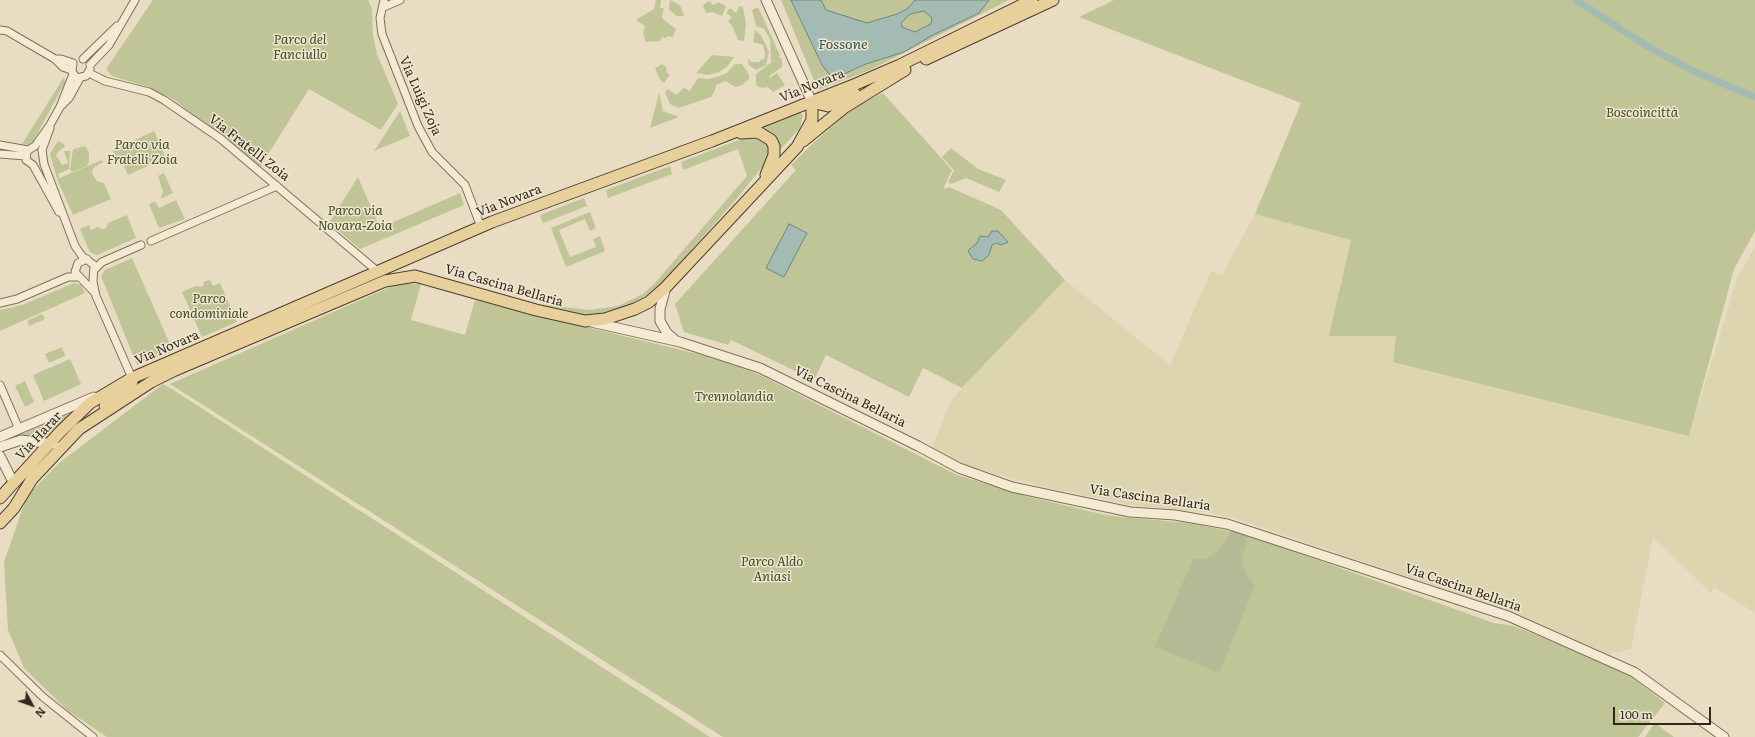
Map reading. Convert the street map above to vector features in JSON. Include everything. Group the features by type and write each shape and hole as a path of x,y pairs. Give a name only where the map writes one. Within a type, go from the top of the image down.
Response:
{"main road":[{"name":"Via Novara","path":"101,395 132,378 413,255 584,187 712,141 812,102 900,65 1032,0"},
{"path":"797,147 812,120 812,102 828,106 1053,0"},
{"path":"797,147 844,107 887,79"},
{"path":"712,141 747,132 758,132 769,137 774,146 774,155 763,183"},
{"name":"Via Cascina Bellaria","path":"415,276 536,310 585,321 605,319 635,309 649,302 666,287 797,147"},
{"path":"413,255 408,264 409,269 415,276"},
{"name":"Via Novara","path":"64,445 79,429 151,382 173,371 385,281 415,276"},
{"path":"79,429 132,384 132,378 151,382"},
{"name":"Via Harar","path":"0,498 50,443 83,410 101,395"},
{"name":"Via Harar","path":"0,523 14,508 32,479 64,445"}],"street":[{"path":"0,30 10,33 85,77 89,73 90,65 109,45 121,21 135,0"},
{"name":"Via Luigi Zoja","path":"400,0 384,3 380,18 382,34 387,52 418,126 432,152 465,185 481,227"},
{"path":"766,0 812,102"},
{"path":"83,59 121,21"},
{"path":"66,225 33,165 28,162 29,151 50,125 60,107 77,59 83,59 90,65"},
{"name":"Via Fratelli Zoia","path":"89,73 105,81 149,92 164,100 221,139 378,271"},
{"path":"50,125 42,150 44,155 43,160 75,246 92,263 96,296"},
{"path":"0,145 29,151"},
{"path":"0,154 42,150"},
{"path":"33,165 39,164 43,160"},
{"path":"151,241 278,186"},
{"path":"0,303 17,300 68,277 88,279 102,262 141,245"},
{"path":"75,246 76,266 80,278 89,285 96,296 132,378"},
{"path":"68,277 80,260 87,259"},
{"name":"Via Cascina Bellaria","path":"666,287 660,309 660,320 667,333 680,342"},
{"name":"Via Cascina Bellaria","path":"585,321 680,342 760,368 918,446 959,468 1012,487 1130,512 1189,517 1227,524 1508,616 1624,666 1639,674 1724,737"},
{"path":"0,385 19,429 16,441"},
{"name":"Via Novara","path":"0,437 101,395"},
{"path":"0,447 16,441 64,445"},
{"path":"0,456 11,478 16,482"},
{"path":"0,655 43,697 93,737"}],"shaded area":[{"path":"1255,214 1351,239 1330,336 1396,336 1393,362 1686,417 1693,422 1737,279 1755,246 1755,613 1714,587 1711,593 1653,537 1631,649 1609,654 1518,614 1234,518 1206,512 1137,506 1040,486 965,465 932,448 951,400 1065,280 1170,365 1211,271 1222,275"}],"green space":[{"name":"Parco del Fanciullo","path":"153,0 368,0 372,9 373,36 377,54 398,104 381,130 309,89 260,167 173,99 148,87 112,76 106,69"},
{"path":"656,0 661,0 660,8 664,8 662,18 676,29 673,37 667,36 667,38 664,38 662,36 661,41 646,42 643,34 645,26 636,20 654,9"},
{"path":"670,0 680,5 684,16 677,16 669,10"},
{"name":"Fossone","path":"781,0 1009,0 870,70 818,90"},
{"name":"Boscoincittà","path":"1114,0 1755,0 1755,231 1734,269 1689,436 1393,362 1396,336 1329,336 1351,240 1255,214 1301,103 1079,17"},
{"path":"709,1 713,5 720,2 721,4 725,5 726,7 722,16 713,12 706,13 703,5"},
{"path":"739,6 743,7 746,24 744,41 738,40 733,27 728,21 732,17 726,13 730,8 736,13"},
{"path":"758,7 780,55 778,57 781,58 782,61 782,67 769,76 770,78 777,73 785,85 773,92 768,87 762,88 756,85 756,74 777,58 771,62 770,39 764,29 756,26 752,10"},
{"path":"755,29 762,37 769,52 766,65 756,70 749,65 748,59 751,60 750,62 760,62 761,59 764,60 765,54 763,45 753,42"},
{"path":"712,55 734,57 728,66 719,72 708,75 696,73"},
{"path":"662,64 666,67 667,73 670,75 664,83 659,78 655,68"},
{"path":"735,64 742,64 749,75 749,79 742,85 736,87 725,81 716,85 711,97 679,108 670,104 665,92 668,89 676,95 684,88 690,91 698,78 708,79 717,77 727,73"},
{"path":"64,77 65,82 33,142 28,145 22,144"},
{"path":"659,93 663,111 679,117 650,128"},
{"path":"883,93 952,170 943,189 949,187 1001,210 1065,280 962,388 923,368 909,397 826,355 814,380 731,340 728,345 684,332 675,304 796,170 791,165 845,115 861,104"},
{"path":"400,111 410,136 374,151"},
{"path":"798,112 803,115 800,128 775,155 756,127"},
{"name":"Parco via Fratelli Zoia","path":"154,131 165,156 158,159 159,161 128,175 119,155 115,156 113,150"},
{"path":"757,135 767,141 770,151 767,161 739,196 657,289 625,308 598,316 585,315 539,304 589,310 618,306 643,294 655,283 747,176 738,149 683,170 681,162 749,136"},
{"path":"58,141 64,144 65,147 56,155 62,165 68,163 64,151 70,151 69,169 58,174 59,177 57,179 50,154"},
{"path":"85,146 89,152 89,162 87,166 72,172 70,169 73,149"},
{"path":"951,148 978,169 1006,180 999,192 966,178 951,184 948,182 954,170 942,157"},
{"path":"102,160 103,162 93,168 92,174 97,181 104,183 111,199 73,215 57,179"},
{"path":"670,166 672,174 608,198 606,190"},
{"path":"164,173 173,193 160,199 163,192 158,176"},
{"name":"Parco via Novara-Zoia","path":"358,177 380,228 460,193 464,205 360,249 329,223"},
{"path":"584,198 587,206 543,223 540,215"},
{"path":"176,200 185,219 159,228 149,204 155,201 159,208"},
{"path":"590,212 596,228 590,231 585,219 559,230 570,257 596,247 593,239 600,236 605,251 566,267 551,228"},
{"path":"127,215 136,238 97,255 90,252 80,229 89,225 91,230 97,227 103,229 106,228 108,223"},
{"path":"132,258 173,351 137,365 101,276 105,270"},
{"name":"Parco condominiale","path":"210,280 213,286 220,283 237,322 202,337 182,292 196,286 201,287 204,285 203,282"},
{"path":"74,283 81,285 85,293 0,331 0,310 22,305"},
{"name":"Parco Aldo Aniasi","path":"399,283 421,284 411,320 465,335 475,300 702,355 738,366 762,376 957,475 1030,497 1101,514 1190,523 1248,535 1494,623 1514,626 1624,671 1665,703 1638,737 723,737 170,384"},
{"path":"42,314 45,319 29,326 27,321"},
{"path":"62,347 65,356 49,363 45,354"},
{"path":"70,359 81,384 44,401 33,375"},
{"path":"25,381 34,402 25,407 15,386"},
{"path":"163,384 710,737 107,737 67,710 24,668 8,630 4,562 27,496 59,463"},
{"path":"66,414 68,417 49,439 20,435 22,433"},
{"path":"1231,530 1248,535 1243,555 1243,565 1246,574 1255,586 1219,673 1155,647 1193,559 1205,559 1218,551 1228,538"},
{"path":"1655,723 1674,737 1645,737"}],"water":[{"name":"Fossone","path":"791,0 821,0 826,10 867,23 897,14 907,9 915,0 989,0 979,13 931,36 904,52 866,64 835,78 830,75 822,65","holes":["924,11 932,18 931,24 915,32 902,27 901,23 910,14"]},
{"path":"789,224 807,233 784,277 766,268"},
{"path":"992,231 998,231 1008,242 1001,245 996,243 992,245 989,255 982,261 973,259 968,251 977,243 980,236 988,237"}],"waterway":[{"path":"1576,0 1647,46 1693,71 1755,97"}],"park label":[{"name":"Trennolandia","path":"734,397"}]}
